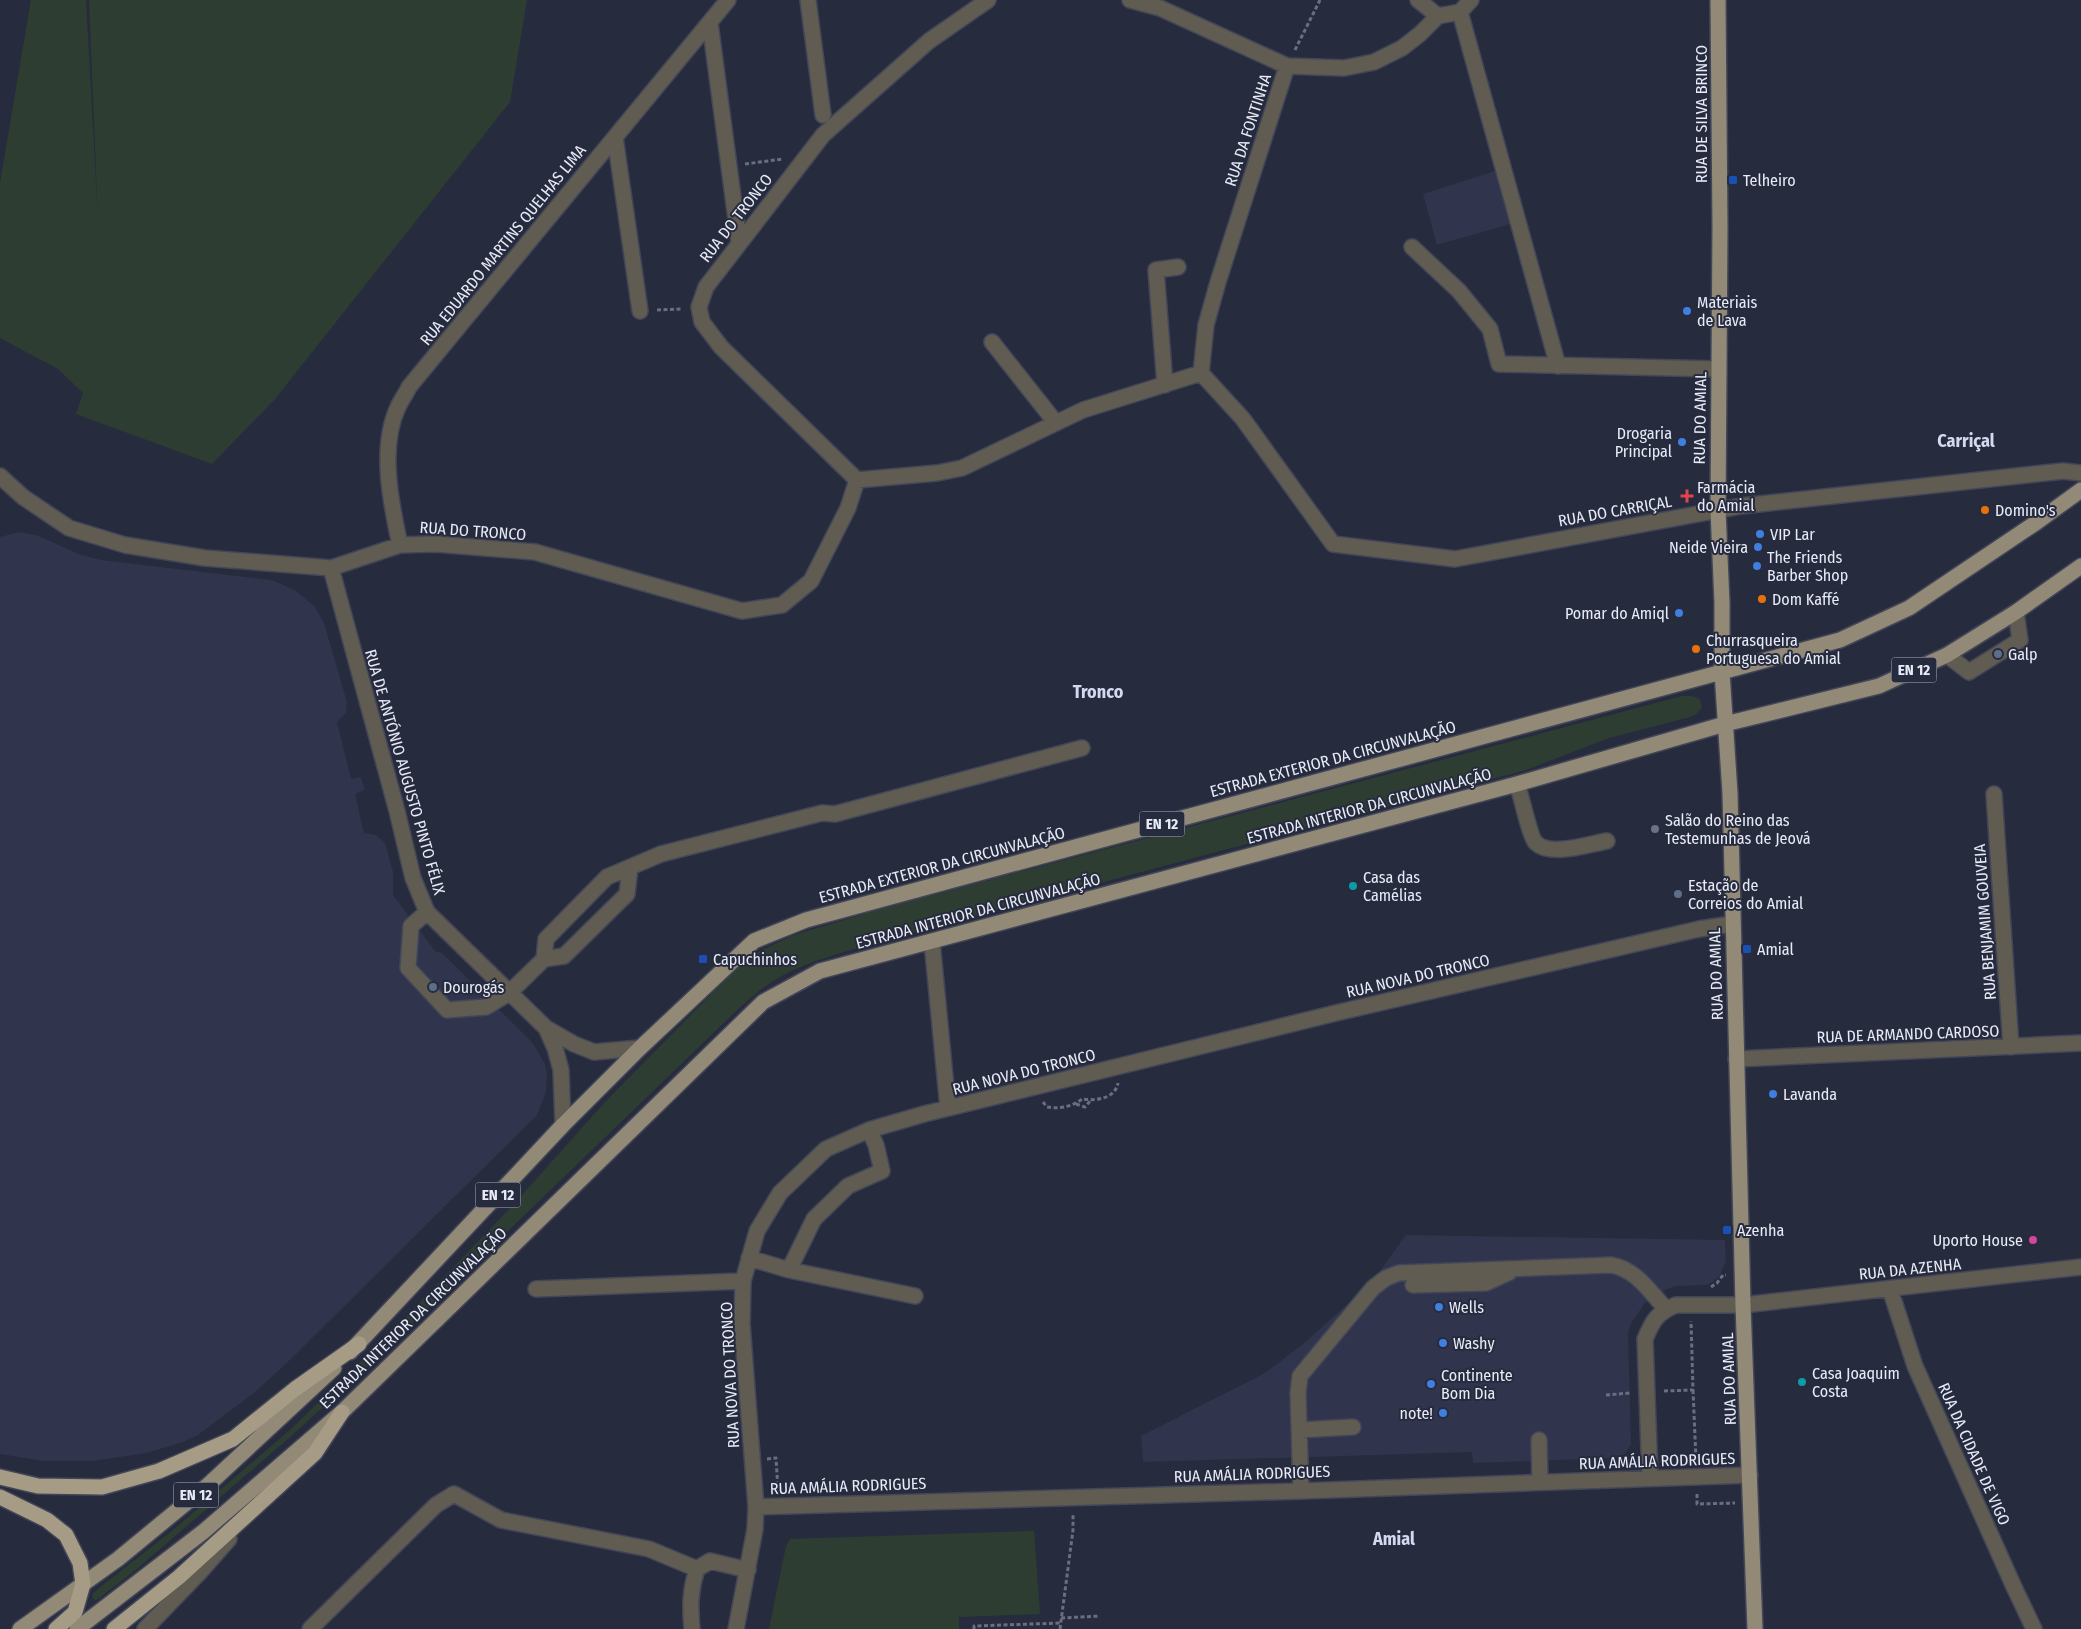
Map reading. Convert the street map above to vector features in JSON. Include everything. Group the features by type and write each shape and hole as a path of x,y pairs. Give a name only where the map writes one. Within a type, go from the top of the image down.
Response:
{"highway":[{"path":"0,1477 38,1486 102,1487 159,1471 233,1439 295,1389 359,1344"},
{"path":"114,1629 179,1577 315,1454 342,1412"},
{"path":"0,1497 47,1520 66,1535 80,1563 83,1584 75,1612 56,1629"}],"main road":[{"name":"RUA DE SILVA BRINCO","path":"1718,0 1720,227"},
{"name":"RUA DO AMIAL","path":"1720,227 1718,510 1722,603 1722,672 1730,793 1742,1274 1754,1629"},
{"name":"ESTRADA EXTERIOR DA CIRCUNVALAÇÃO","path":"20,1629 118,1559 208,1485 359,1344 563,1125 640,1048 754,941 806,920 1840,640 1909,608 2081,490"},
{"name":"ESTRADA INTERIOR DA CIRCUNVALAÇÃO","path":"77,1629 203,1532 342,1412 763,1002 820,971 1518,784 1725,724 1879,686 1947,655 2016,612 2081,566"}],"street":[{"name":"RUA EDUARDO MARTINS QUELHAS LIMA","path":"400,545 388,463 390,435 397,408 409,387 728,0"},
{"path":"808,0 823,115"},
{"name":"RUA DO TRONCO","path":"698,307 706,286 822,135 929,41 988,0"},
{"name":"RUA DA FONTINHA","path":"1130,0 1160,8 1287,66 1218,282 1206,325 1201,373"},
{"path":"1418,0 1438,16"},
{"path":"1287,66 1344,68 1374,62 1402,48 1438,16 1460,12 1472,0"},
{"path":"1460,12 1558,366"},
{"path":"710,23 739,242"},
{"path":"615,137 640,311"},
{"path":"1412,247 1459,291 1490,329 1499,364 1718,369"},
{"path":"1165,385 1156,270 1178,267"},
{"path":"698,307 702,322 721,347 857,480 936,473 962,468 1082,410 1201,373"},
{"path":"992,342 1056,423"},
{"name":"RUA DO CARRIÇAL","path":"1201,373 1244,419 1333,544 1455,559 1741,506 2063,470 2081,473"},
{"name":"RUA DO TRONCO","path":"2,482 69,528 125,545 205,558 330,568 400,545 435,544 535,552 742,611 782,605 811,582 848,508 857,480"},
{"name":"RUA DE ANTÓNIO AUGUSTO PINTO FÉLIX","path":"330,568 397,811 413,878 427,912 546,1028 574,1044 594,1052 640,1048"},
{"path":"1947,655 1969,672 1998,654 2020,640 2016,612"},
{"path":"544,959 546,939 607,877 661,854 822,813 835,814 1082,748"},
{"path":"1518,784 1534,842 1544,848 1556,850 1607,841"},
{"name":"RUA BENJAMIM GOUVEIA","path":"1994,794 2011,1047"},
{"path":"427,912 411,926 408,968 448,1010 486,1007 509,993 544,959 564,956 627,894 630,868"},
{"name":"RUA NOVA DO TRONCO","path":"736,1629 755,1530 756,1506 742,1324 743,1281 757,1231 780,1193 826,1149 869,1130 948,1108 1331,1014 1699,929 1732,924"},
{"path":"932,942 948,1108"},
{"name":"RUA DE ANTÓNIO AUGUSTO PINTO FÉLIX","path":"546,1028 561,1070 563,1125"},
{"name":"RUA DE ARMANDO CARDOSO","path":"1736,1059 2081,1043"},
{"path":"789,1270 814,1219 848,1186 882,1171 876,1145 869,1130"},
{"path":"748,1258 789,1270 916,1296"},
{"path":"1301,1490 1298,1393 1300,1376 1373,1288 1386,1278 1399,1273 1611,1265 1622,1267 1632,1272 1666,1309 1653,1320 1645,1339 1650,1478"},
{"name":"RUA DA AZENHA","path":"1666,1309 1676,1305 1691,1304 1743,1305 2081,1268"},
{"path":"1413,1285 1486,1283 1516,1269"},
{"path":"536,1289 743,1281"},
{"name":"RUA DA CIDADE DE VIGO","path":"1890,1288 1916,1366 2034,1629"},
{"path":"1300,1430 1353,1427"},
{"path":"1540,1440 1540,1482"},
{"name":"RUA AMÁLIA RODRIGUES","path":"756,1506 1750,1475"},
{"path":"310,1629 436,1505 454,1494 501,1520 649,1549 697,1569"},
{"path":"145,1629 200,1572 251,1513"},
{"path":"692,1629 691,1587 697,1569 710,1561 748,1570"}],"path":[{"path":"1287,66 1320,0"},
{"path":"728,166 806,156"},
{"path":"640,311 698,307"},
{"path":"1076,1104 1082,1097 1091,1100 1112,1096 1117,1089 1118,1077"},
{"path":"1037,1096 1047,1107 1056,1108 1076,1104 1085,1106 1091,1100"},
{"path":"1705,1288 1717,1283 1724,1275 1742,1274"},
{"path":"1606,1395 1693,1390 1691,1304"},
{"path":"752,1459 776,1458 778,1506"},
{"path":"1060,1629 1073,1530 1073,1497"},
{"path":"1061,1618 1100,1616"},
{"path":"974,1629 974,1626 1061,1622"}],"shaded area":[{"path":"1495,171 1510,224 1437,245 1423,194"},
{"path":"19,532 36,535 79,554 101,560 271,580 295,590 314,606 324,623 347,702 346,713 337,722 351,779 361,777 365,790 355,794 364,833 376,835 385,843 393,872 393,895 435,951 442,953 533,1043 545,1064 547,1075 546,1092 537,1115 292,1358 255,1392 198,1435 183,1442 147,1453 92,1461 43,1461 0,1454 0,537"},
{"path":"1406,1235 1725,1240 1726,1261 1720,1275 1714,1281 1707,1285 1676,1286 1665,1290 1645,1303 1632,1322 1628,1332 1631,1444 1625,1454 1616,1458 1473,1463 1472,1452 1143,1462 1141,1436 1265,1373 1303,1344 1372,1282"}],"green space":[{"path":"31,0 86,0 98,219 89,0 527,0 510,102 275,399 212,464 76,414 83,393 58,369 0,338 0,183"},
{"path":"1682,696 1700,699 1702,708 1690,717 1609,738 1526,770 881,941 815,961 778,978 748,1000 732,1015 372,1362 289,1438 138,1568 98,1599 92,1598 93,1593 173,1530 290,1430 404,1319 514,1204 605,1102 733,972 758,952 794,935 877,910"},
{"path":"1034,1531 1040,1614 959,1617 959,1629 769,1629 786,1546 790,1539"}],"place":[{"name":"Telheiro","path":"1733,180"},
{"name":"Materiais de Lava","path":"1687,311"},
{"name":"Drogaria Principal","path":"1682,442"},
{"name":"Farmácia do Amial","path":"1687,496"},
{"name":"Domino's","path":"1985,510"},
{"name":"VIP Lar","path":"1760,534"},
{"name":"Neide Vieira","path":"1758,547"},
{"name":"The Friends Barber Shop","path":"1757,566"},
{"name":"Dom Kaffé","path":"1762,599"},
{"name":"Pomar do Amiql","path":"1679,613"},
{"name":"Churrasqueira Portuguesa do Amial","path":"1696,649"},
{"name":"Galp","path":"1998,654"},
{"name":"Salão do Reino das Testemunhas de Jeová","path":"1655,829"},
{"name":"Casa das Camélias","path":"1353,886"},
{"name":"Estação de Correios do Amial","path":"1678,894"},
{"name":"Amial","path":"1747,949"},
{"name":"Capuchinhos","path":"703,959"},
{"name":"Dourogás","path":"433,987"},
{"name":"Lavanda","path":"1773,1094"},
{"name":"Azenha","path":"1727,1230"},
{"name":"Uporto House","path":"2033,1240"},
{"name":"Wells","path":"1439,1307"},
{"name":"Washy","path":"1443,1343"},
{"name":"Casa Joaquim Costa","path":"1802,1382"},
{"name":"Continente Bom Dia","path":"1431,1384"},
{"name":"note!","path":"1443,1413"}],"district":[{"name":"Carriçal","path":"1966,441"},
{"name":"Tronco","path":"1098,692"},
{"name":"Amial","path":"1394,1539"}]}
